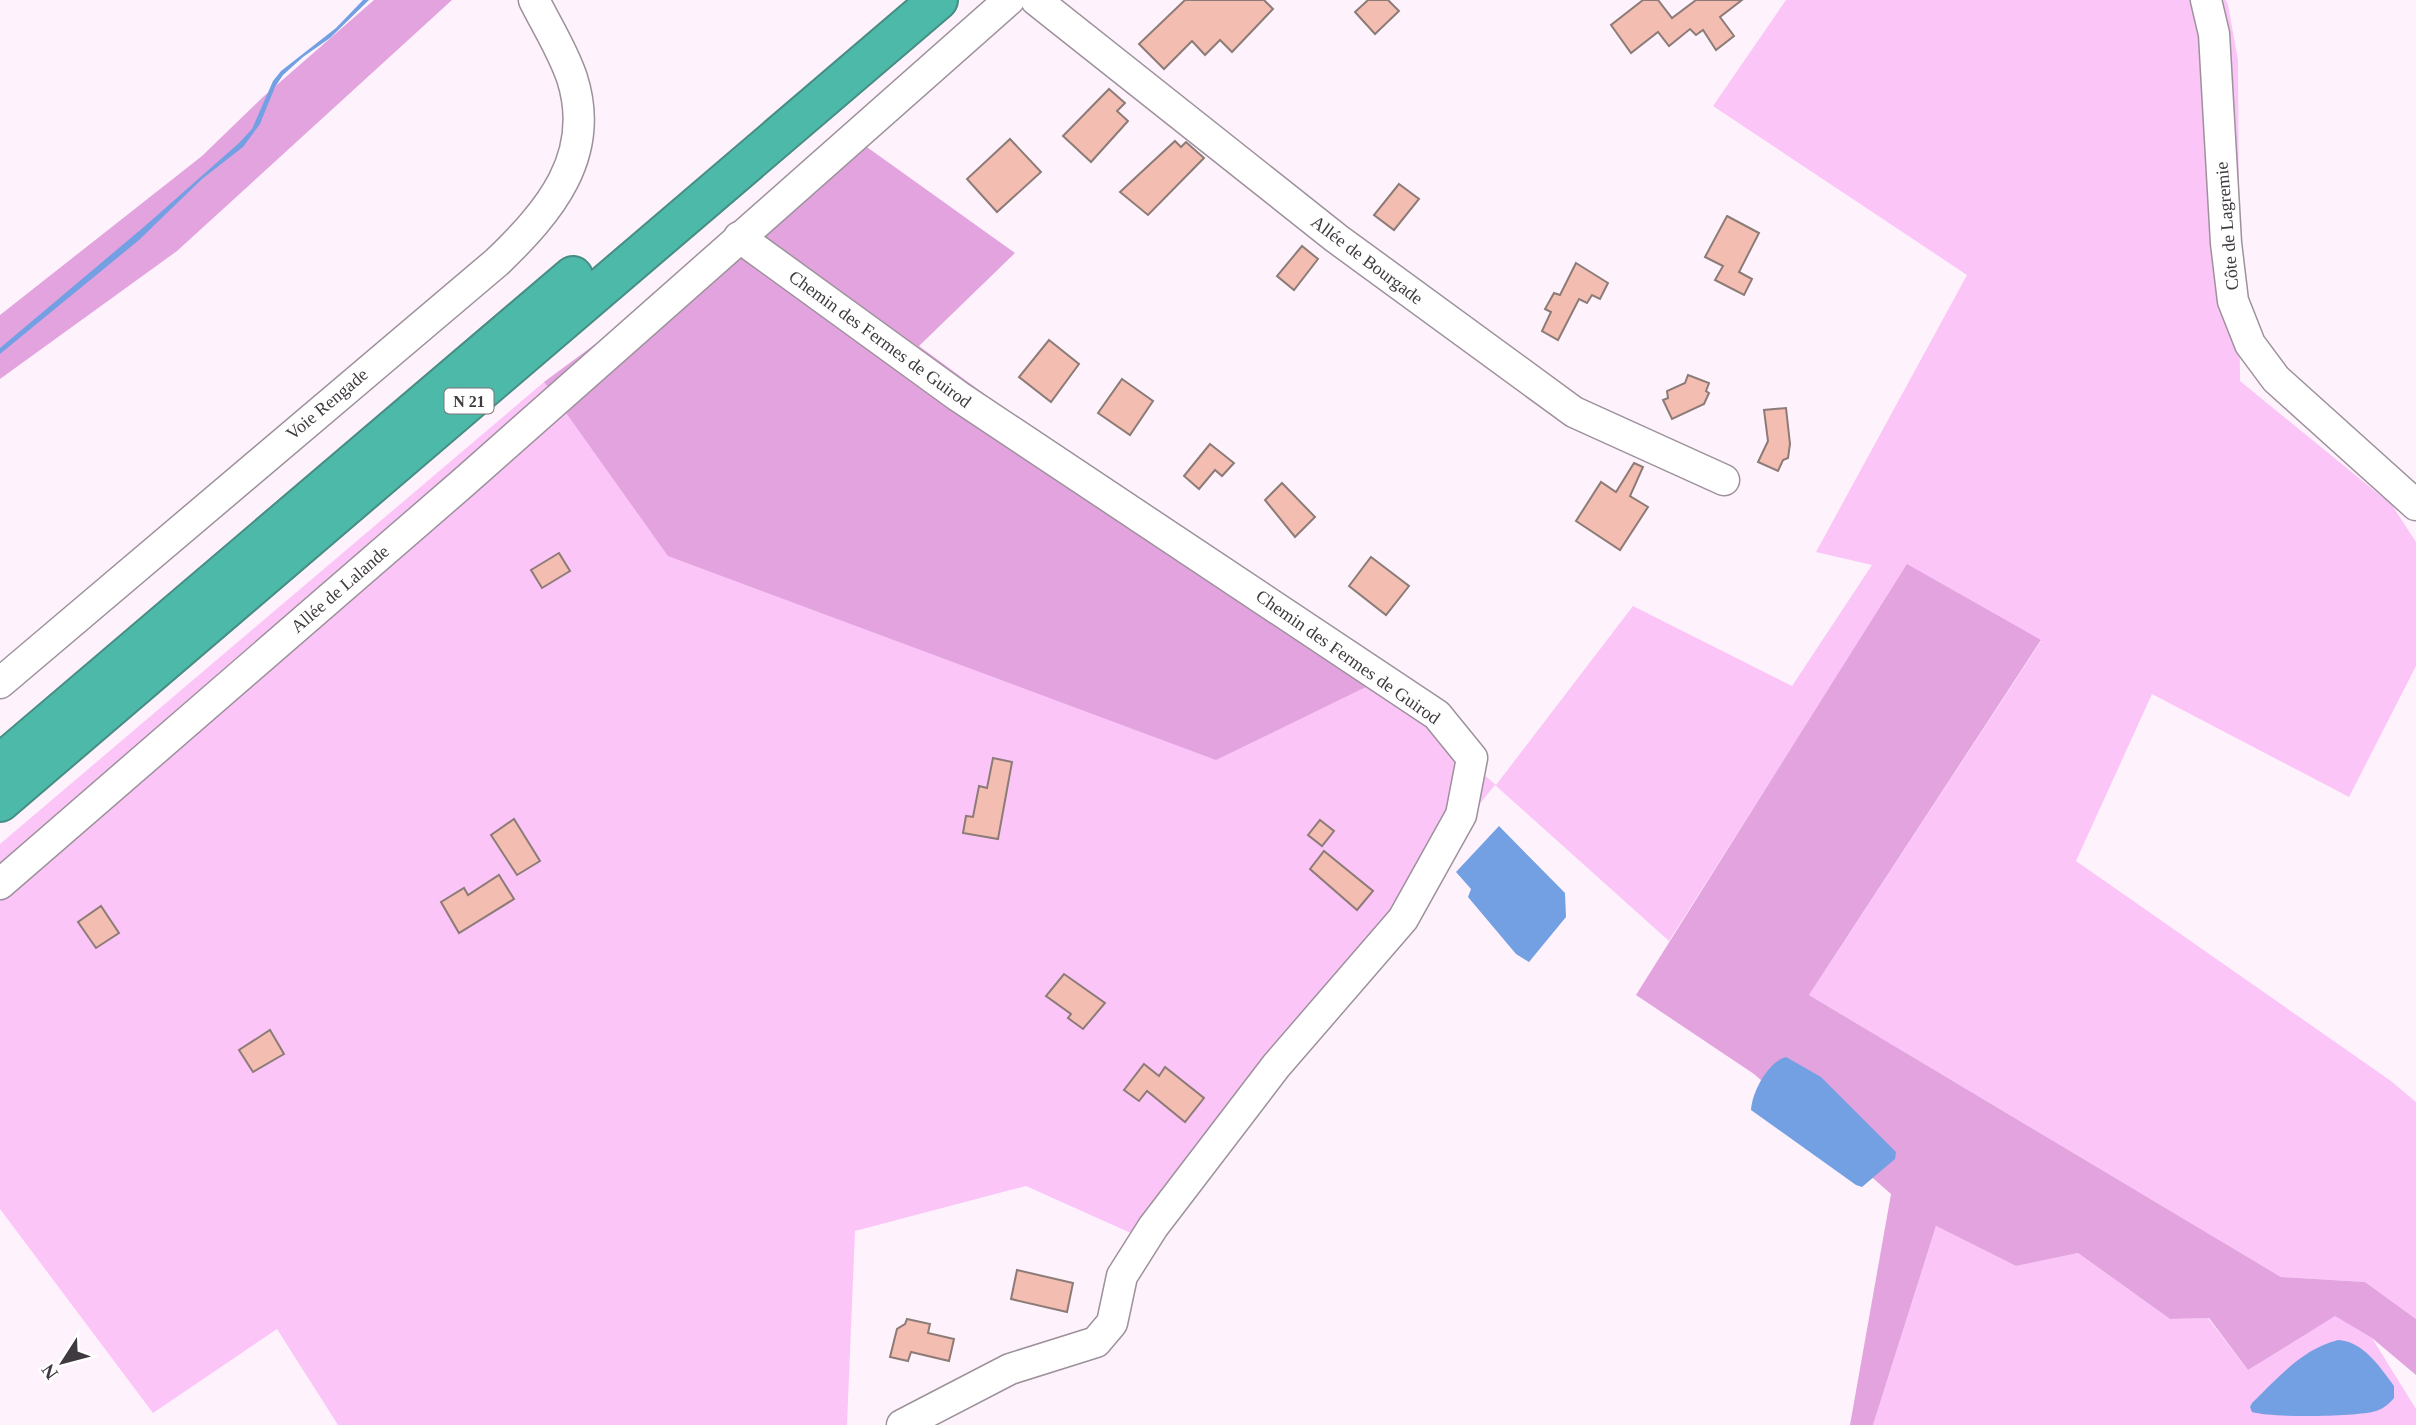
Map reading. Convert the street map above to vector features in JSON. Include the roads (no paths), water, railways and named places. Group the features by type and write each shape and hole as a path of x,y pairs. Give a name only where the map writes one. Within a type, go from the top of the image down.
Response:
{"highway":[{"name":"N 21","path":"0,764 897,0"},
{"name":"N 21","path":"0,802 939,0"}],"street":[{"name":"Voie Rengade","path":"0,683 523,237 555,200 570,169 577,109 573,81 534,0"},
{"name":"Allée de Lalande","path":"0,884 464,482 1009,0"},
{"name":"Allée de Bourgade","path":"1036,0 1336,239 1574,412 1724,480"},
{"name":"Côte de Lagremie","path":"2206,0 2214,34 2233,301 2250,344 2276,379 2416,505"},
{"name":"Chemin des Fermes de Guirod","path":"738,237 958,396 1437,715 1472,758 1461,815 1403,919 1276,1066 1153,1227 1122,1276 1112,1323 1096,1342 1010,1369 902,1425"}],"water":[{"path":"363,0 369,0 330,38 283,75 275,87 260,124 243,147 202,179 139,240 0,354 0,348 239,143 252,129 273,81 281,71 336,28"},
{"path":"1499,826 1565,893 1566,917 1529,962 1516,954 1468,897 1471,889 1456,872"},
{"path":"1786,1057 1821,1077 1896,1152 1895,1159 1862,1187 1751,1110 1754,1095 1767,1071"},
{"path":"2338,1340 2347,1341 2363,1350 2383,1371 2394,1386 2394,1398 2388,1404 2376,1411 2351,1415 2295,1416 2252,1412 2252,1403 2291,1366 2313,1350"}]}
